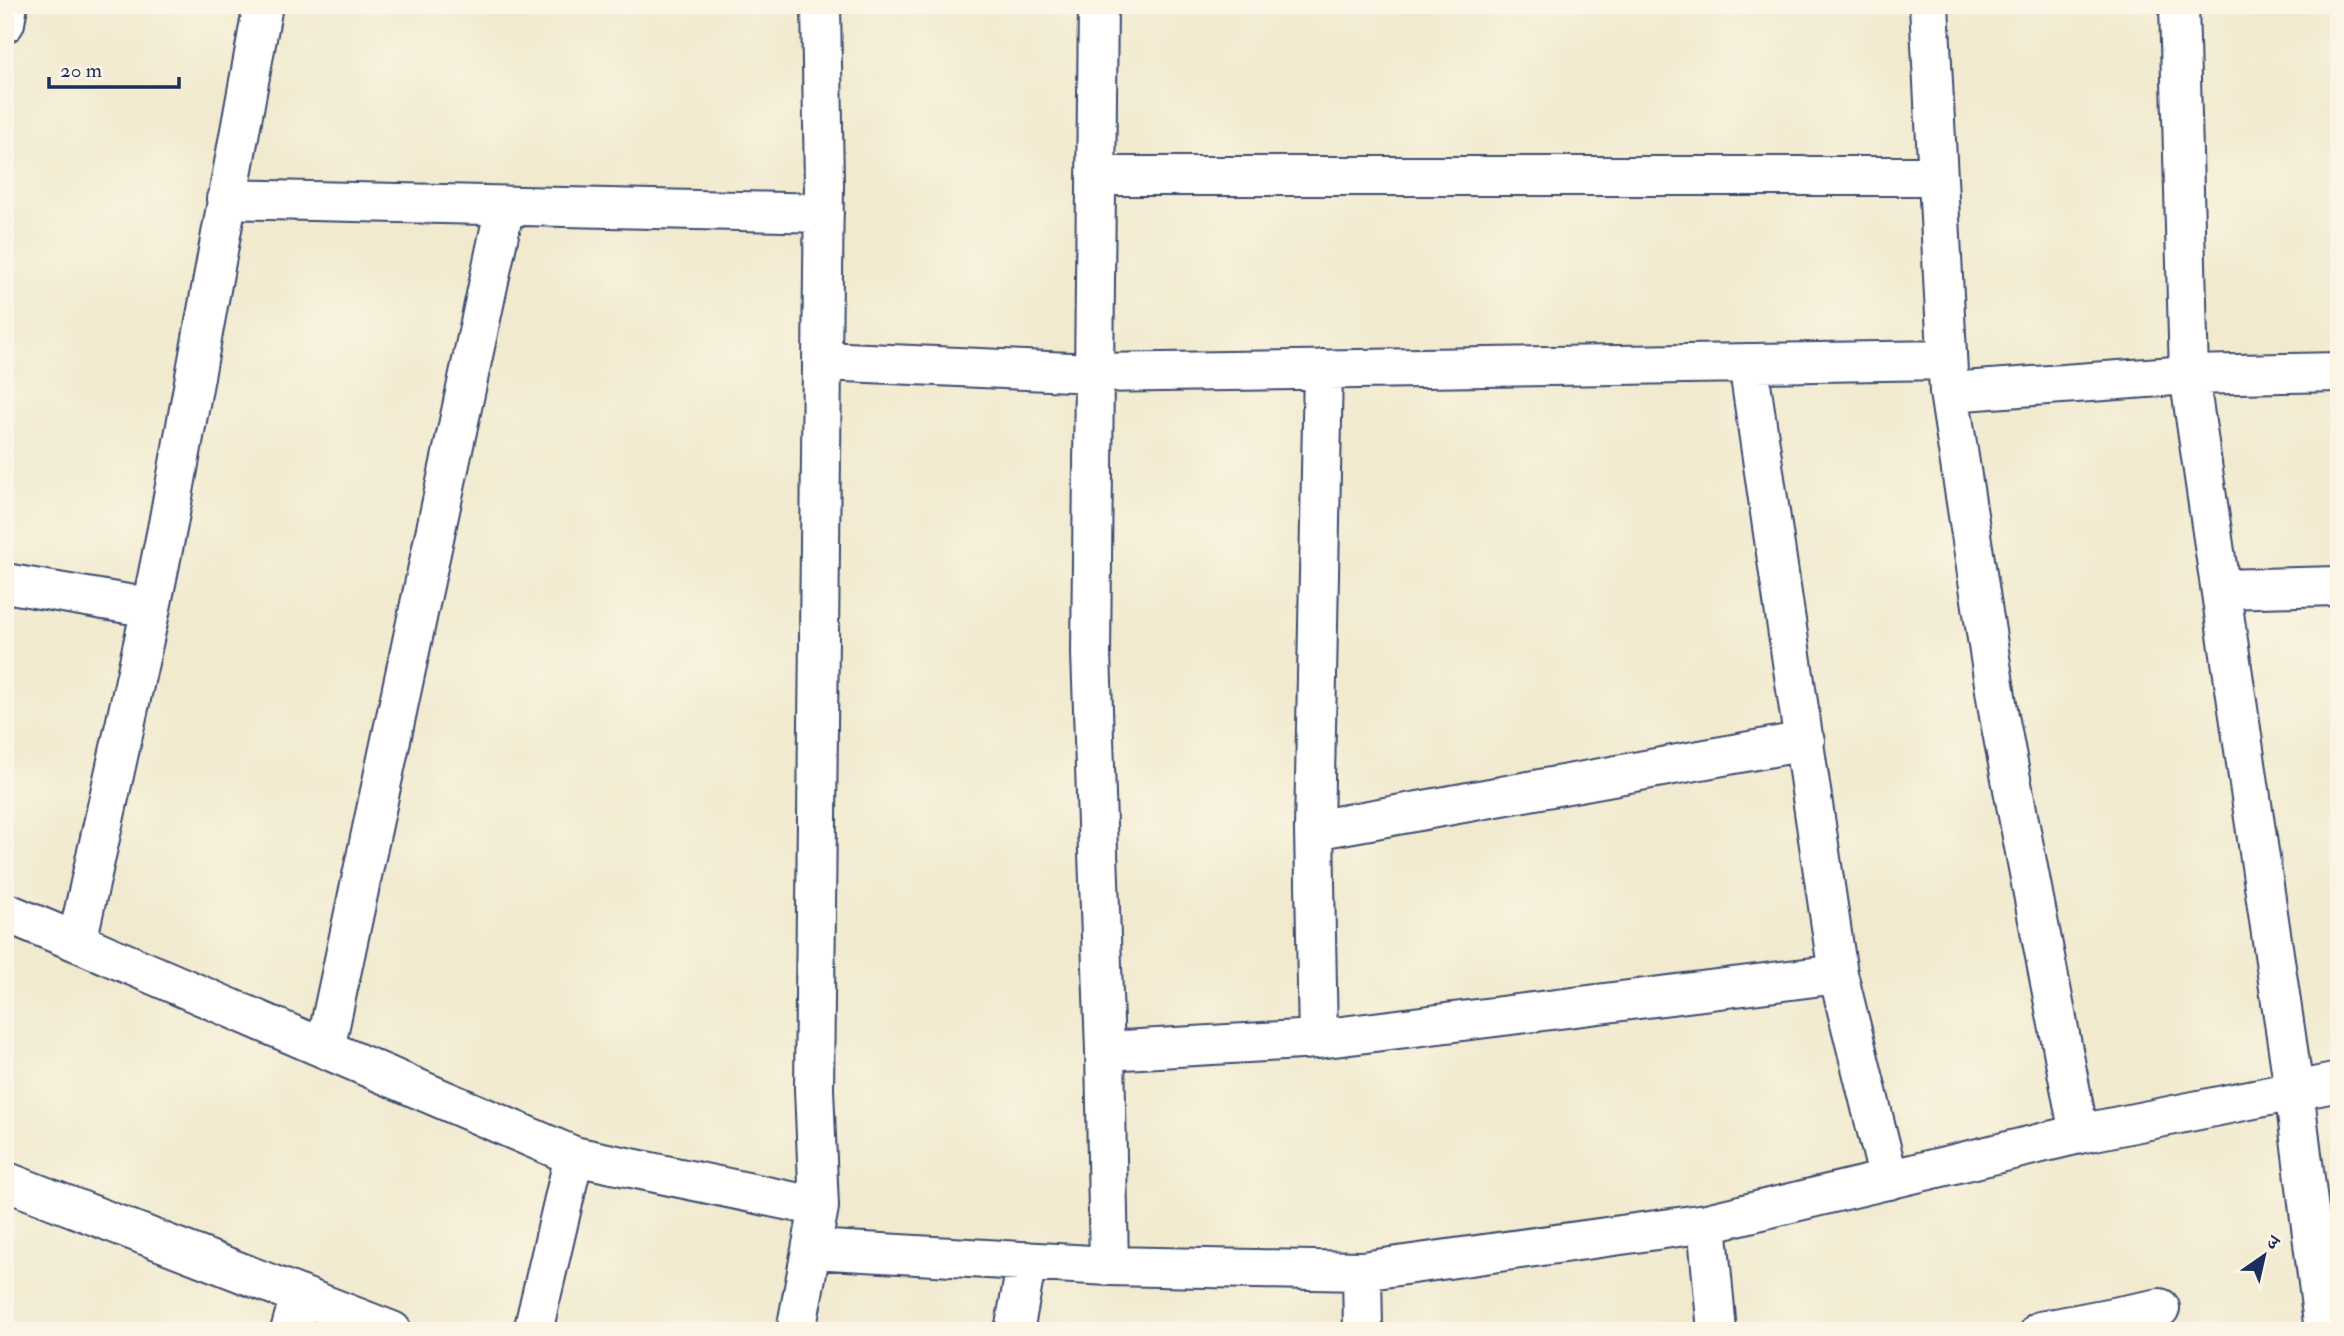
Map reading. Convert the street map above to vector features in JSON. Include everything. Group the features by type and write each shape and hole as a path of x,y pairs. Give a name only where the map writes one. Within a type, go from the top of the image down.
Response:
{"street":[{"path":"5,23 8,5"},
{"path":"77,942 169,524 263,5"},
{"path":"796,1331 820,1207 814,1089 824,213 821,5"},
{"path":"1098,5 1091,653 1105,1051 1109,1266"},
{"path":"1929,5 1948,376 1999,716 2079,1134"},
{"path":"2179,5 2189,375 2294,1090 2324,1331"},
{"path":"1096,176 1937,176"},
{"path":"226,199 824,213"},
{"path":"325,1049 505,206"},
{"path":"822,361 1094,373 1748,363 1948,376 2339,373"},
{"path":"1748,363 1838,974 1889,1180"},
{"path":"1318,1039 1314,830 1323,369"},
{"path":"5,583 150,608"},
{"path":"2221,589 2339,586"},
{"path":"1314,830 1805,741"},
{"path":"5,912 574,1156 820,1207"},
{"path":"1105,1051 1318,1039 1838,974"},
{"path":"812,1249 1109,1266 1363,1271 1706,1223 2079,1134 2339,1082"},
{"path":"533,1331 574,1156"},
{"path":"5,1181 295,1313 392,1331"},
{"path":"1706,1223 1717,1331"},
{"path":"1014,1331 1027,1261"},
{"path":"1363,1271 1363,1331"},
{"path":"2040,1331 2160,1308"}]}
